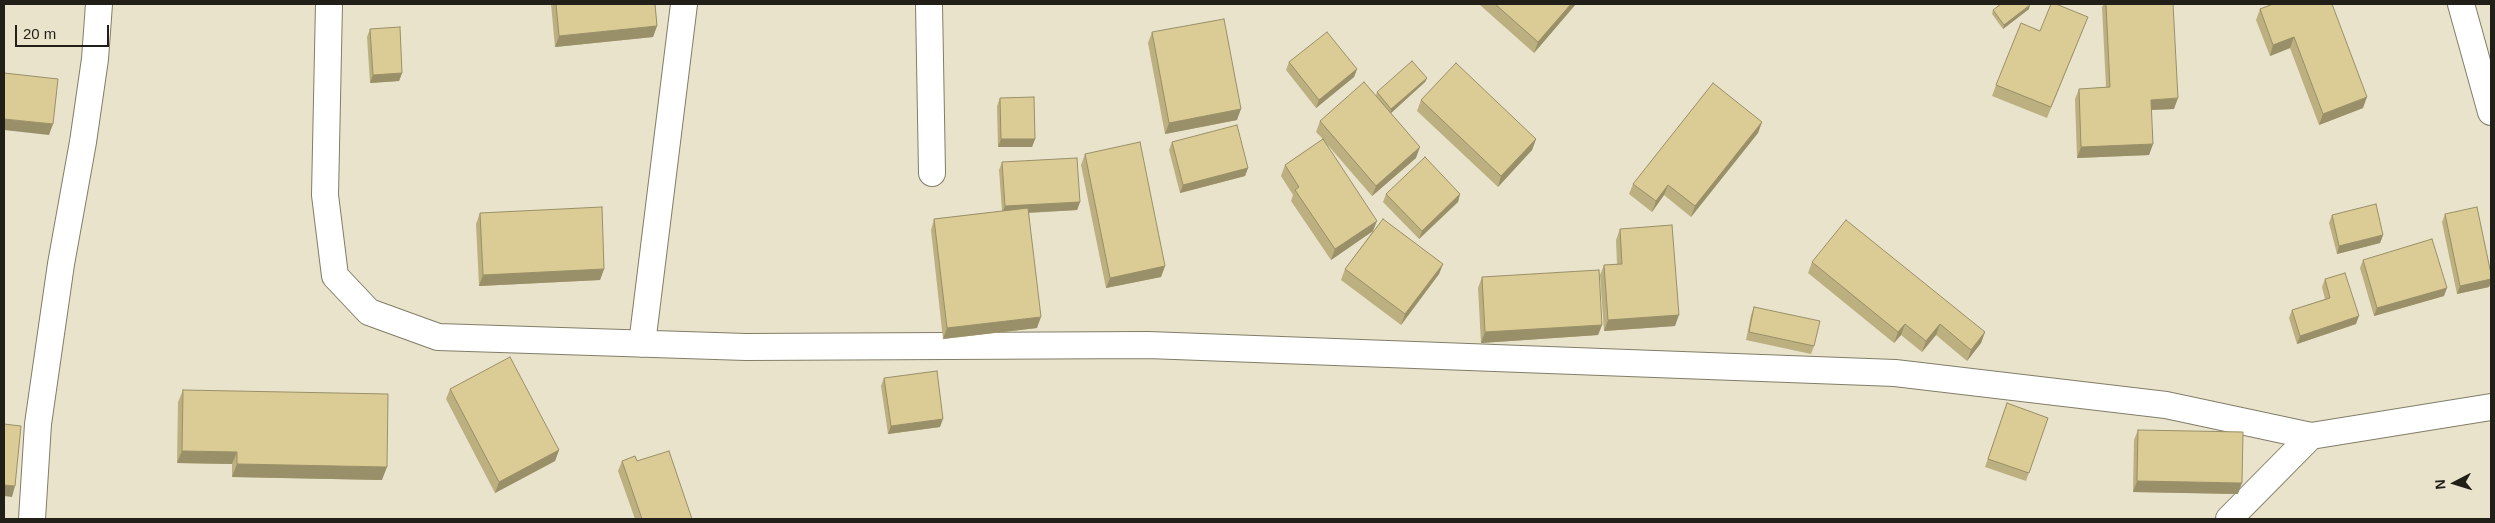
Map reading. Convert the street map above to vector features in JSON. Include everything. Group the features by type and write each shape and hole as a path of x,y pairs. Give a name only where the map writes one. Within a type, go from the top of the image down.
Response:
{"street":[{"path":"32,519 38,424 61,264 84,142 99,4"},
{"path":"329,4 325,195 335,276 369,312 438,337 746,346 1148,345 1895,373 2166,405 2311,436 2491,407"},
{"path":"642,344 684,4"},
{"path":"929,4 932,173"},
{"path":"2461,4 2491,112"},
{"path":"2229,519 2311,436"}],"building":[{"path":"556,4 655,4 657,26 559,36"},
{"path":"1495,4 1571,4 1538,42"},
{"path":"2001,4 2030,5 2004,25 1993,10"},
{"path":"2051,4 2056,4 2088,17 2051,107 1996,85 2021,23 2040,31"},
{"path":"2106,4 2173,4 2178,98 2151,100 2153,144 2081,147 2079,89 2110,87"},
{"path":"2273,4 2332,4 2367,97 2323,114 2294,37 2273,45 2260,9"},
{"path":"1224,19 1241,109 1169,123 1152,32"},
{"path":"400,27 402,73 373,75 370,29"},
{"path":"1327,32 1357,69 1319,100 1289,62"},
{"path":"1412,61 1427,78 1391,109 1377,92"},
{"path":"1456,63 1536,139 1501,176 1421,100"},
{"path":"4,73 58,79 53,124 4,119"},
{"path":"1364,82 1420,147 1376,186 1320,121"},
{"path":"1713,83 1762,122 1695,206 1668,185 1656,201 1633,184"},
{"path":"1034,97 1035,139 1001,139 1000,98"},
{"path":"1237,125 1248,168 1183,185 1172,142"},
{"path":"1323,139 1377,221 1335,249 1295,190 1299,187 1285,165"},
{"path":"1140,142 1165,266 1110,278 1085,154"},
{"path":"1425,157 1460,194 1422,231 1386,194"},
{"path":"1077,158 1080,202 1005,206 1002,162"},
{"path":"2376,204 2383,235 2339,246 2332,215"},
{"path":"602,207 604,269 483,275 480,213"},
{"path":"2477,207 2491,279 2460,286 2445,214"},
{"path":"1028,208 1041,317 947,328 934,219"},
{"path":"1383,219 1443,264 1405,314 1345,269"},
{"path":"1846,220 1985,332 1971,350 1940,324 1926,341 1905,324 1898,332 1812,262"},
{"path":"1672,225 1679,315 1608,320 1604,265 1622,264 1620,229"},
{"path":"2432,239 2447,288 2377,308 2363,260"},
{"path":"1599,270 1602,325 1485,332 1482,277"},
{"path":"2345,273 2359,316 2300,336 2292,310 2330,298 2325,279"},
{"path":"1754,307 1820,321 1814,346 1749,332"},
{"path":"510,357 559,450 499,482 450,389"},
{"path":"937,371 943,419 891,426 884,378"},
{"path":"183,390 388,394 387,467 237,464 237,452 182,451"},
{"path":"2007,403 2048,418 2029,473 1988,459"},
{"path":"4,424 21,426 15,486 4,485"},
{"path":"2138,430 2243,432 2242,483 2137,481"},
{"path":"669,451 692,519 642,519 622,461 635,456 637,461"}]}
